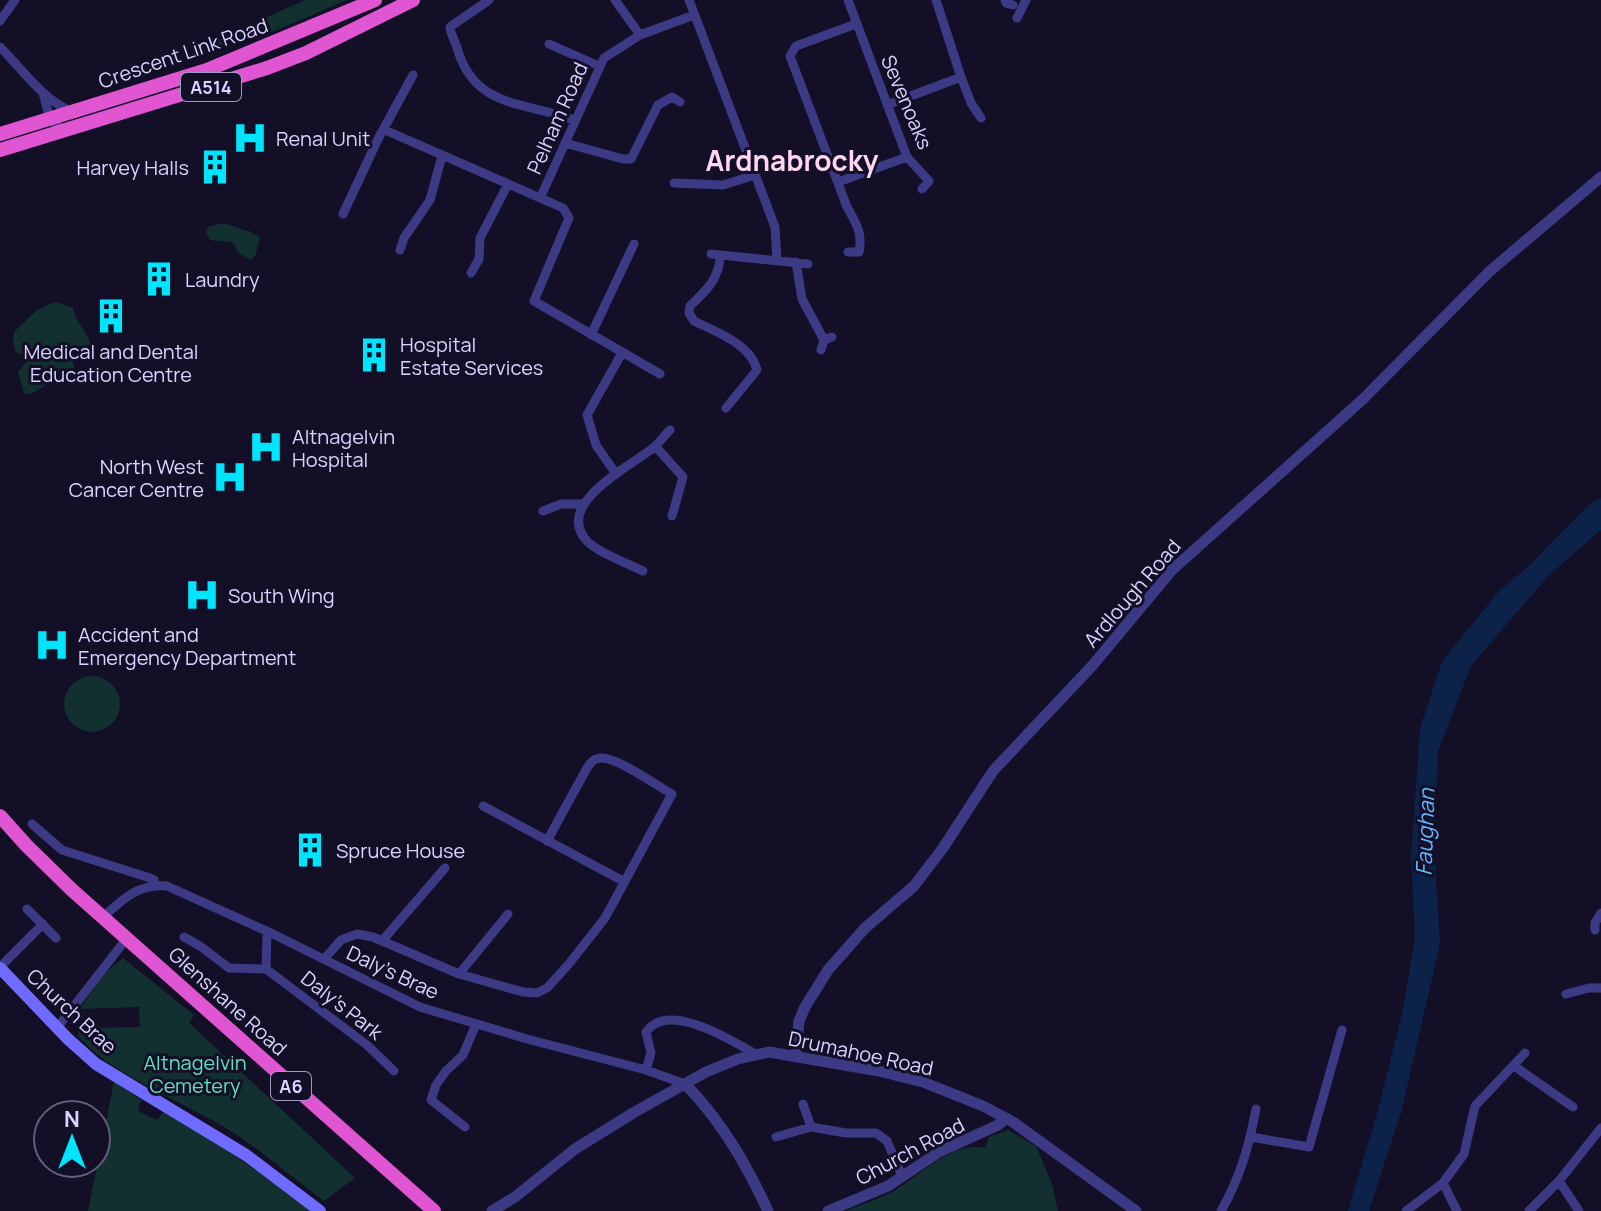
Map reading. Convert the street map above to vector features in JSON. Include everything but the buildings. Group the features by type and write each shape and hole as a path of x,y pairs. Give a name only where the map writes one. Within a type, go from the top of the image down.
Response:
{"highway":[{"name":"Crescent Link Road","path":"0,134 207,70 375,0"},
{"name":"Crescent Link Road","path":"0,150 274,66 413,0"},
{"name":"Glenshane Road","path":"0,816 42,861 103,917 434,1211"}],"main road":[{"name":"Church Brae","path":"2,975 96,1064 246,1155 320,1211"}],"street":[{"path":"0,21 15,0"},
{"path":"489,0 450,27 462,65 472,79 494,97 574,120"},
{"path":"615,0 640,35"},
{"path":"689,0 776,231 777,260"},
{"name":"Sevenoaks","path":"848,0 907,157 929,181 922,189"},
{"path":"936,0 961,77 971,103 981,118"},
{"path":"1017,18 1026,0"},
{"name":"Pelham Road","path":"541,196 599,66 611,52 640,35 694,15"},
{"path":"848,252 859,252 862,239 790,56 796,46 856,24"},
{"path":"549,44 599,66"},
{"path":"0,47 43,93 62,108 73,112"},
{"path":"343,214 405,85 413,75"},
{"path":"887,105 961,77"},
{"path":"43,93 50,119 65,132"},
{"path":"565,143 631,159 658,105 672,97 680,102"},
{"name":"Pelham Road","path":"385,130 563,208 569,218 534,301 660,374"},
{"path":"400,250 404,238 430,200 442,156"},
{"path":"838,182 907,157"},
{"path":"680,180 723,185 755,175"},
{"name":"Ardlough Road","path":"796,1055 799,1021 828,970 865,928 914,886 993,771 1092,666 1172,570 1362,400 1490,271 1601,177"},
{"name":"Pelham Road","path":"471,273 479,259 480,238 508,184"},
{"path":"591,335 634,244"},
{"path":"726,408 757,370 749,353 694,321 689,313 690,306 709,288 720,267 716,255 808,264"},
{"path":"796,262 802,299 826,343"},
{"path":"616,474 596,445 587,415 622,353"},
{"path":"643,571 591,545 583,536 578,520 582,504 616,474 656,447 670,430"},
{"path":"656,447 683,477 672,516"},
{"path":"543,511 561,504 582,504"},
{"path":"324,959 341,940 357,934 382,941 459,974 537,993 555,981 605,918 672,794 605,758 592,760 547,841"},
{"path":"483,806 623,881"},
{"name":"Daly's Brae","path":"32,824 62,850 154,880 154,885 178,891 267,931 400,998 476,1024 646,1070 685,1084"},
{"path":"382,941 445,868"},
{"path":"103,917 130,893 154,885"},
{"path":"27,909 56,938"},
{"path":"1595,930 1601,913"},
{"path":"459,974 508,914"},
{"path":"2,975 43,924"},
{"path":"184,937 229,968 266,969 267,931"},
{"path":"57,1028 127,938"},
{"name":"Daly's Park","path":"266,969 367,1045 394,1071"},
{"path":"1566,994 1601,988"},
{"path":"646,1070 651,1053 646,1032 650,1027 672,1020 686,1021 707,1029 757,1055"},
{"path":"465,1127 431,1100 436,1085 463,1055 476,1024"},
{"path":"1251,1137 1309,1147 1342,1030"},
{"name":"Drumahoe Road","path":"492,1211 515,1197 575,1149 685,1084 728,1063 769,1052 923,1082 983,1106 1006,1118 1136,1211"},
{"path":"1406,1211 1443,1183 1464,1154 1475,1106 1525,1053"},
{"path":"1514,1066 1573,1107"},
{"path":"685,1084 728,1137 749,1169 768,1211"},
{"path":"803,1104 811,1127"},
{"path":"1221,1211 1237,1184 1256,1109"},
{"name":"Church Road","path":"828,1211 888,1186 939,1152 998,1125 1006,1118"},
{"path":"776,1137 811,1127 881,1136 887,1141 902,1176"},
{"path":"1529,1211 1559,1181 1601,1128"},
{"path":"1559,1181 1579,1211"},
{"path":"1443,1183 1457,1211"}],"green space":[{"path":"305,0 347,0 265,35 231,42 204,53 200,47"},
{"path":"224,223 260,238 251,260 240,254 232,242 210,240 206,232 208,227"},
{"path":"55,302 73,308 91,349 77,346 72,350 74,368 31,394 24,393 18,372 31,356 16,353 14,332 37,310"},
{"path":"92,676 111,685 120,704 111,723 92,732 73,723 64,704 73,685"},
{"name":"Altnagelvin Cemetery","path":"123,958 194,1015 189,1023 355,1178 324,1201 237,1135 125,1073 90,1048 78,1035 79,1026 87,1034 93,1028 140,1027 139,1007 79,1009 106,972"},
{"name":"Altnagelvin Cemetery","path":"114,1082 142,1100 138,1106 140,1112 157,1120 164,1111 314,1211 88,1211 94,1179 112,1179 111,1099"},
{"path":"1008,1130 1036,1146 1052,1184 1058,1211 845,1211 892,1192 949,1154 973,1147 985,1148 989,1137"}],"water":[{"name":"Faughan","path":"1601,498 1601,530 1549,575 1471,666 1438,751 1434,848 1440,944 1402,1109 1369,1211 1348,1211 1403,1010 1415,938 1411,856 1420,729 1442,661 1500,590 1530,565 1590,503"}],"place":[{"name":"Renal Unit","path":"250,138"},
{"name":"Harvey Halls","path":"215,167"},
{"name":"Laundry","path":"159,279"},
{"name":"Medical and Dental Education Centre","path":"111,316"},
{"name":"Hospital Estate Services","path":"374,355"},
{"name":"Altnagelvin Hospital","path":"266,447"},
{"name":"North West Cancer Centre","path":"230,477"},
{"name":"South Wing","path":"202,595"},
{"name":"Accident and Emergency Department","path":"52,645"},
{"name":"Spruce House","path":"310,850"}],"district":[{"name":"Ardnabrocky","path":"792,160"}]}
